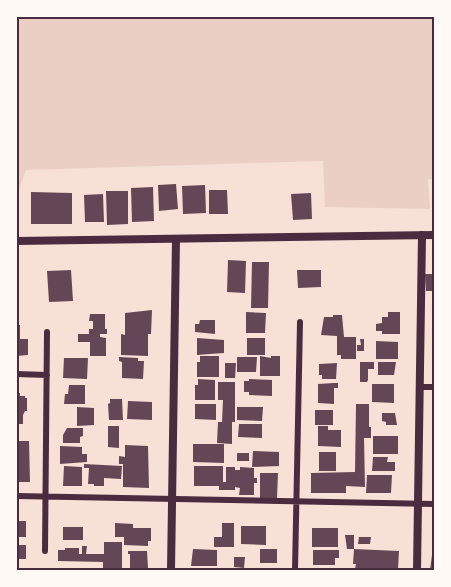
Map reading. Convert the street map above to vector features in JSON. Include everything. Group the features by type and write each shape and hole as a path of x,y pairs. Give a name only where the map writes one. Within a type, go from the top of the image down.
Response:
{"main road":[{"path":"16,241 435,235"}],"street":[{"path":"417,570 422,235"},
{"path":"171,570 176,239"},
{"path":"295,570 300,322"},
{"path":"45,551 47,332"},
{"path":"16,374 47,375"},
{"path":"419,387 435,387"},
{"path":"16,496 435,504"}],"shaded area":[{"path":"17,16 434,17 434,179 428,179 430,209 325,207 323,161 26,170 17,195"}],"building":[{"path":"176,184 178,209 159,211 158,185"},
{"path":"205,185 206,213 183,214 182,186"},
{"path":"153,187 154,221 132,222 131,188"},
{"path":"209,190 227,190 228,214 209,214"},
{"path":"106,191 128,191 128,224 107,225"},
{"path":"31,192 72,193 72,224 31,224"},
{"path":"311,193 312,219 293,220 291,194"},
{"path":"103,194 104,222 85,222 84,195"},
{"path":"228,260 246,261 245,293 227,292"},
{"path":"252,262 269,262 268,308 251,308"},
{"path":"71,270 73,301 49,302 47,271"},
{"path":"297,270 321,270 321,287 298,288"},
{"path":"425,274 434,274 434,291 426,291"},
{"path":"152,310 151,334 148,334 148,356 121,355 121,334 125,335 125,313"},
{"path":"246,312 266,313 265,333 246,333"},
{"path":"388,312 400,312 400,334 382,334 382,331 376,331 376,324 382,323 382,317 388,317"},
{"path":"90,314 105,314 107,334 100,334 100,337 106,338 106,356 90,356 90,342 78,342 78,334 89,334 89,329 93,329 93,321 89,321"},
{"path":"333,315 342,315 344,337 356,337 356,359 341,359 341,355 337,355 337,336 321,335 324,317 333,317"},
{"path":"200,320 215,320 215,334 195,332 195,324 199,324"},
{"path":"16,325 20,325 20,339 28,339 28,355 16,356"},
{"path":"197,338 224,340 224,353 197,355"},
{"path":"247,338 265,338 265,355 247,355"},
{"path":"360,339 364,339 364,351 357,351 357,345 361,345"},
{"path":"376,341 398,342 398,359 376,359"},
{"path":"200,356 219,356 219,377 197,377 197,362 200,362"},
{"path":"260,356 271,358 271,356 280,356 280,376 260,376"},
{"path":"119,357 138,358 138,361 144,361 143,379 122,378 122,362 119,361"},
{"path":"237,357 257,357 256,372 237,372"},
{"path":"64,358 88,358 87,379 63,378"},
{"path":"360,362 374,362 374,369 368,369 367,382 360,382"},
{"path":"378,362 396,362 394,375 378,375"},
{"path":"225,363 236,363 235,378 225,378"},
{"path":"337,363 336,379 322,379 322,375 319,375 319,364"},
{"path":"198,379 215,380 215,400 195,400 195,385 198,385"},
{"path":"249,379 272,380 272,396 249,395 249,392 244,392 244,381 249,381"},
{"path":"218,382 235,382 235,422 232,422 232,444 217,443 218,422 222,422 223,400 218,400"},
{"path":"338,383 338,388 334,388 334,404 318,403 318,384"},
{"path":"372,384 394,384 394,403 372,402"},
{"path":"69,385 85,385 85,404 64,404"},
{"path":"16,393 27,398 27,411 23,415 23,424 16,424"},
{"path":"110,399 122,399 123,420 109,420"},
{"path":"128,401 152,402 152,420 127,419"},
{"path":"195,404 216,404 216,420 195,419"},
{"path":"356,404 369,404 371,438 364,438 365,487 346,486 346,493 311,493 311,473 355,472"},
{"path":"77,407 94,408 94,425 77,426"},
{"path":"237,407 263,407 262,421 237,420"},
{"path":"315,410 333,410 333,425 315,425"},
{"path":"382,413 395,413 397,425 386,425 386,422 382,421"},
{"path":"239,424 262,424 262,438 238,437"},
{"path":"108,426 119,426 119,448 108,447"},
{"path":"318,426 328,426 328,430 341,430 341,447 318,446"},
{"path":"67,428 83,428 80,443 63,443 63,435"},
{"path":"373,436 398,436 398,454 373,454"},
{"path":"16,441 29,441 30,482 16,482"},
{"path":"193,444 224,444 224,463 193,462"},
{"path":"125,445 148,446 149,488 123,487 123,464 119,464 119,456 125,457"},
{"path":"60,446 82,447 82,454 87,454 87,462 60,464"},
{"path":"253,451 279,452 279,466 252,467"},
{"path":"319,452 336,452 336,471 319,471"},
{"path":"237,453 249,453 249,461 237,461"},
{"path":"373,457 388,457 387,462 395,462 395,471 372,471"},
{"path":"84,464 122,466 121,479 104,478 104,486 88,484 89,468 84,468"},
{"path":"64,466 82,467 82,486 63,486"},
{"path":"194,466 223,466 223,482 226,482 226,467 235,467 235,470 240,470 240,467 254,468 254,478 257,478 257,483 254,483 254,495 239,495 240,488 235,487 235,490 219,490 219,486 194,486"},
{"path":"260,473 278,473 277,498 260,498"},
{"path":"367,475 392,475 391,493 366,493"},
{"path":"16,521 26,521 26,537 16,537"},
{"path":"115,523 133,524 133,528 151,528 151,541 148,541 148,546 124,545 124,537 115,537"},
{"path":"222,523 234,523 234,547 214,547 214,537 222,537"},
{"path":"241,526 266,526 266,545 241,544"},
{"path":"63,527 83,527 83,540 63,540"},
{"path":"312,528 338,528 338,547 312,547"},
{"path":"345,535 354,535 354,549 347,549"},
{"path":"359,537 371,537 370,544 358,544"},
{"path":"104,542 122,542 122,569 103,570 103,562 58,561 58,550 65,550 65,548 79,548 79,554 82,554 82,546 87,546 86,554 104,554"},
{"path":"16,545 26,545 26,559 16,559"},
{"path":"193,549 217,550 217,566 191,566"},
{"path":"260,549 277,549 277,563 260,563"},
{"path":"354,549 399,551 398,570 355,569"},
{"path":"313,550 339,550 339,558 335,558 335,565 313,565"},
{"path":"128,551 147,551 148,568 130,569"},
{"path":"432,555 434,555 434,570 430,570"},
{"path":"234,557 245,557 244,568 234,567"},
{"path":"191,568 217,568 217,570 190,570"}]}
